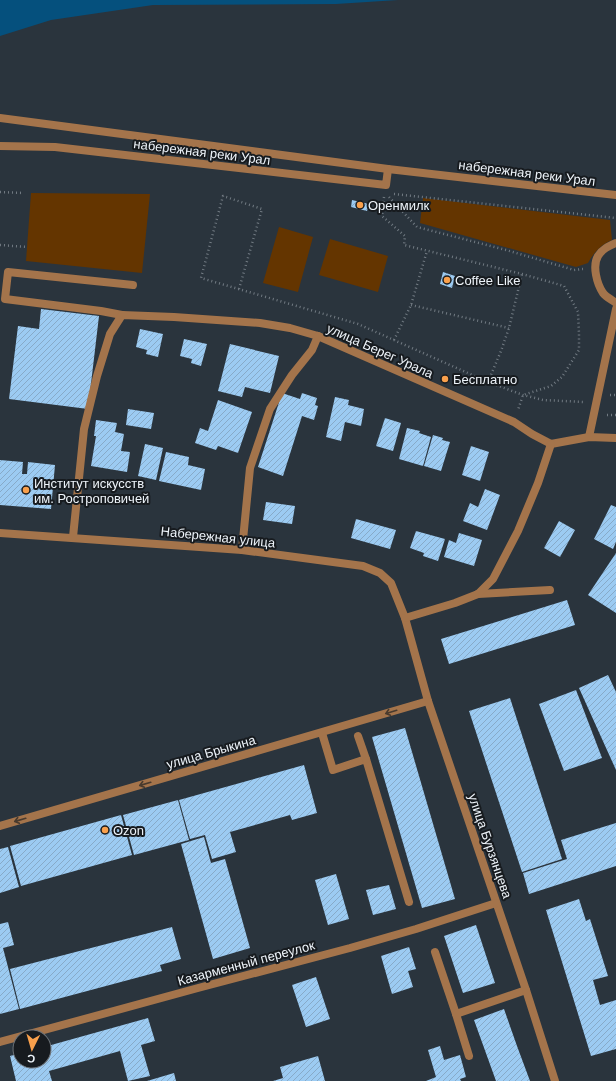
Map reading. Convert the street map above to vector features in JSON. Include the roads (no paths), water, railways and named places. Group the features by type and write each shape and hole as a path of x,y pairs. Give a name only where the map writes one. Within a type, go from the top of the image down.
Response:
{"street":[{"name":"набережная реки Урал","path":"0,118 388,169 616,196"},
{"name":"набережная реки Урал","path":"0,146 55,147 386,185 388,169"},
{"path":"616,243 607,247 598,256 596,269 597,280 604,294 616,303"},
{"name":"улица Берег Урала","path":"133,285 8,272 5,299 122,315 260,323 290,328 318,336 514,422 551,444"},
{"path":"589,437 616,309"},
{"path":"73,537 84,430 97,376 110,334 122,315"},
{"path":"242,550 250,468 270,409 292,375 312,350 318,336"},
{"path":"478,594 493,579 518,531 538,483 551,444 589,437 616,438"},
{"name":"Набережная улица","path":"0,532 242,550 363,566 380,573 391,583 405,618"},
{"path":"405,618 456,603 478,594 550,590"},
{"name":"улица Бурзянцева","path":"405,618 428,701 526,990 555,1081"},
{"name":"улица Брыкина","path":"0,826 428,701"},
{"path":"322,733 333,770 366,759"},
{"path":"358,736 409,902"},
{"name":"Казарменный переулок","path":"0,1042 350,948 416,929 496,903"},
{"path":"435,952 469,1056"},
{"path":"456,1014 526,990"}],"water":[{"path":"0,0 398,0 336,4 153,5 51,20 0,36"}],"place":[{"name":"Оренмилк","path":"360,205"},
{"name":"Coffee Like","path":"447,280"},
{"name":"Бесплатно","path":"445,379"},
{"name":"Институт искусств им. Ростроповичей","path":"26,490"},
{"name":"Ozon","path":"105,830"}]}
